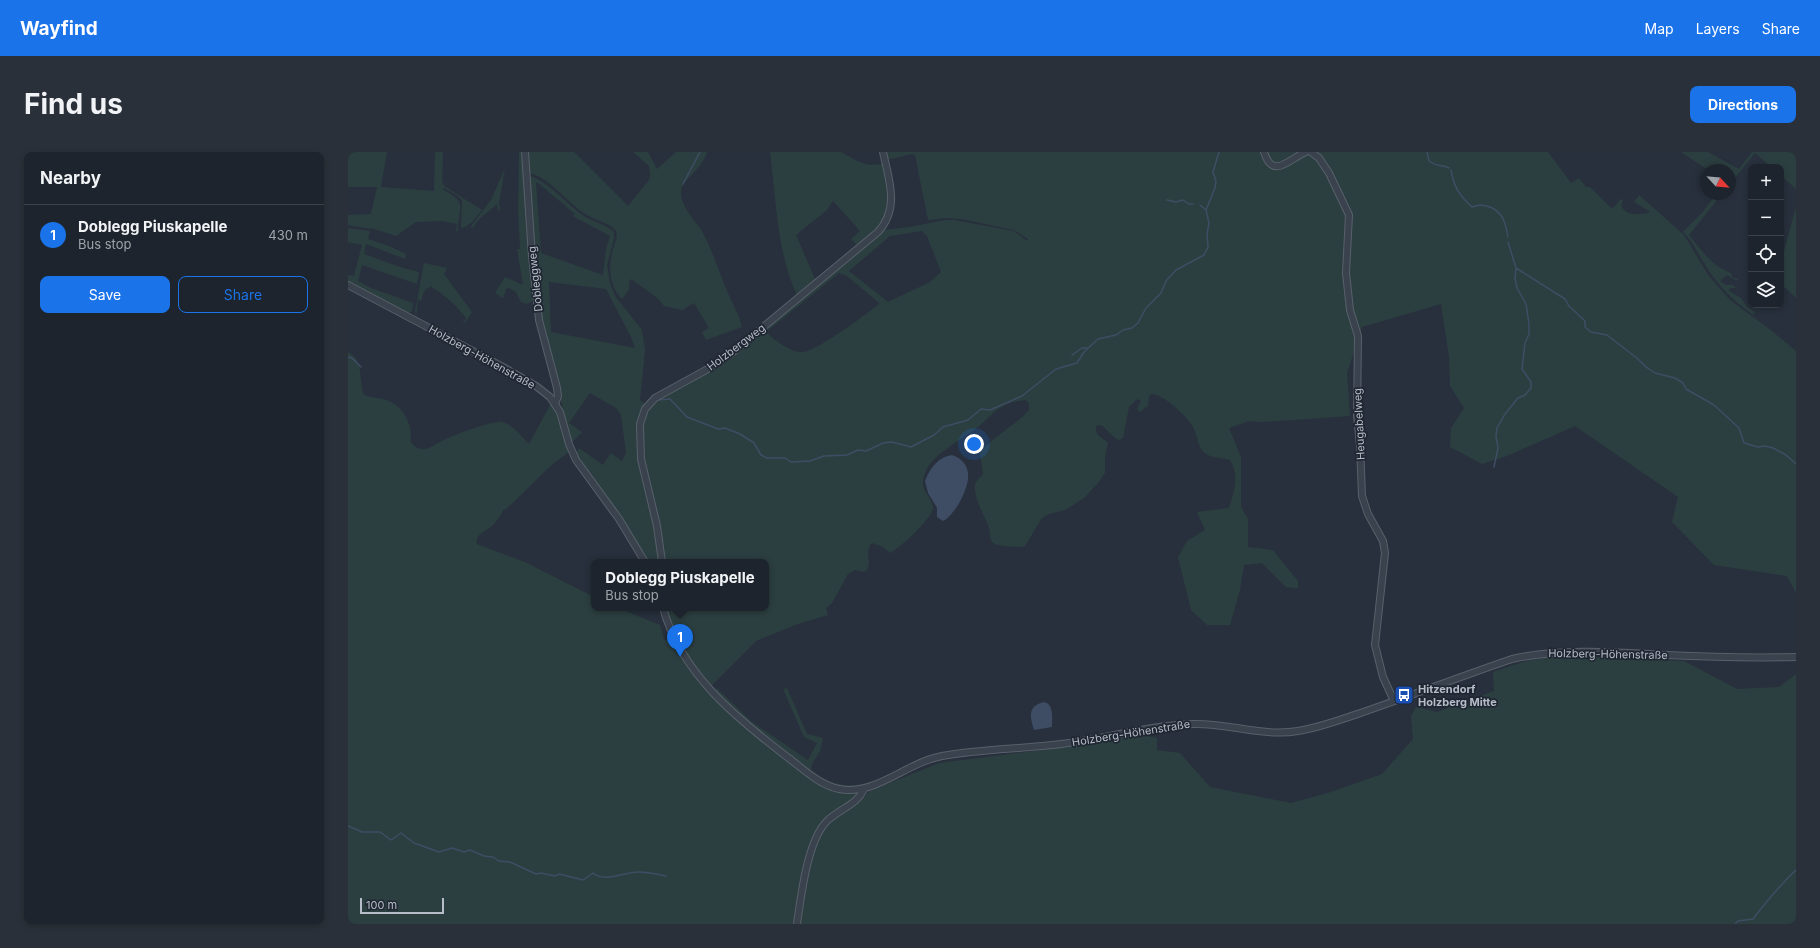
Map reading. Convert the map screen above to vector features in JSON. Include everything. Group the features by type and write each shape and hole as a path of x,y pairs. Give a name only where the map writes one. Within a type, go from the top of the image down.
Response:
{"street":[{"name":"Dobleggweg","path":"525,152 532,256 538,314 543,340 557,388 558,396 555,404"},
{"name":"Holzbergweg","path":"662,559 657,526 641,460 640,424 645,409 655,398 706,370 733,352 878,232 888,218 892,200 891,184 882,152"},
{"path":"1264,152 1267,161 1275,166 1282,166 1306,152"},
{"name":"Heugabelweg","path":"1311,152 1319,158 1329,173 1349,215 1346,273 1350,310 1358,336 1357,416 1362,496 1368,514 1383,541 1385,553 1375,645 1381,674 1394,701"},
{"name":"Holzberg-Höhenstraße","path":"348,285 526,380 544,392 555,404 562,418 568,444 574,456 619,519 643,559"},
{"name":"Holzberg-Höhenstraße","path":"664,611 668,625 680,651 714,694 735,716 820,782 838,788 864,789 912,766 943,756 1061,744 1169,726 1210,724 1268,732 1298,731 1330,723 1512,659 1547,653 1613,652 1743,658 1796,657"},
{"path":"797,924 802,887 810,856 821,830 827,821 856,801 864,789"}],"shaded area":[{"path":"348,152 387,152 381,187 434,191 435,152 443,152 442,181 444,186 482,210 471,223 463,228 461,227 462,200 444,188 442,189 459,201 460,209 458,230 456,232 457,224 442,221 416,222 396,236 371,228 348,225 348,215 371,214 377,187 348,187"},
{"path":"519,152 522,152 536,304 532,301 527,304 521,302 516,292 509,288 506,289 503,298 495,293 505,277 523,285 517,249 520,249 518,211"},
{"path":"527,152 574,152 628,206 649,180 650,175 649,166 633,152 648,152 657,169 676,152 707,152 701,164 684,183 681,197 685,208 706,239 738,314 742,327 706,340 702,332 709,328 694,303 682,310 664,306 653,294 631,279 629,282 629,290 622,299 614,288 610,269 611,255 617,234 616,231 610,226 590,217 580,210 552,185 529,173"},
{"path":"770,152 841,152 859,162 869,165 884,164 890,200 882,225 859,247 851,239 860,231 833,201 827,210 796,235 816,281 798,297 791,281 781,245"},
{"path":"884,152 1548,152 1571,183 1579,178 1586,187 1590,187 1612,209 1621,199 1623,200 1621,205 1623,209 1629,213 1649,213 1649,211 1634,202 1639,195 1684,235 1709,276 1730,300 1796,351 1796,593 1787,576 1714,565 1672,522 1678,497 1575,426 1507,456 1482,464 1450,447 1451,428 1464,408 1450,386 1449,357 1441,304 1362,327 1347,373 1350,416 1262,422 1249,421 1229,428 1241,457 1241,507 1248,519 1248,547 1273,550 1298,581 1298,588 1286,587 1262,563 1244,565 1240,590 1230,625 1207,625 1191,610 1178,557 1187,541 1205,530 1197,512 1229,508 1235,484 1235,472 1230,460 1211,456 1203,451 1199,445 1195,430 1190,423 1174,406 1162,397 1151,394 1149,397 1148,406 1140,412 1137,409 1141,401 1137,399 1129,407 1123,438 1119,440 1101,425 1096,426 1098,435 1108,443 1105,455 1105,473 1085,497 1065,510 1049,514 1042,518 1025,546 1018,547 993,543 989,528 977,500 975,490 978,479 983,474 980,453 985,447 1017,422 1029,410 1029,403 1025,400 1017,401 1000,408 978,427 948,447 934,459 923,479 924,488 933,507 928,518 908,539 890,553 883,547 872,543 868,550 868,569 865,572 855,570 848,574 832,603 826,608 828,615 795,625 756,641 711,686 682,650 666,611 769,611 769,559 663,559 644,466 642,425 646,410 654,401 707,371 883,230 910,227 945,220 954,220 1014,231 1027,241 1028,239 1014,230 962,219 945,218 928,220 915,155 912,154 886,160","holes":["922,231 927,236 941,272 930,282 888,302 849,271 890,236","839,273 847,276 879,303 878,305 830,339 811,350 804,352 794,351 778,342 766,332"]},
{"path":"1681,152 1708,152 1730,164 1700,164"},
{"path":"1752,152 1796,152 1796,189 1784,179 1784,164 1768,164 1755,153 1736,177 1736,167 1739,169"},
{"path":"505,168 499,203 500,211 498,211 497,204 478,220 472,229 471,226 491,200"},
{"path":"529,176 549,187 575,210 608,227 614,232 614,239 607,265 610,283 615,296 642,330 645,350 640,400 645,404 641,413 640,467 655,526 660,559 646,559 621,517 576,456 579,448 603,465 611,453 622,461 626,453 621,415 616,408 590,393 569,423 582,432 571,443 559,392 544,339 533,256","holes":["537,182 575,214 573,216 610,236 606,249 603,275 541,253 536,183","549,282 606,289 631,337 635,348 551,332"]},
{"path":"1712,200 1717,200 1689,235 1713,262 1731,273 1732,277 1738,279 1737,281 1727,275 1720,281 1726,285 1733,285 1735,287 1730,288 1729,291 1741,298 1748,308 1755,312 1753,315 1732,298 1720,285 1709,271 1690,239 1683,232 1702,213"},
{"path":"1796,207 1796,298 1784,287 1784,251"},
{"path":"348,228 370,231 368,239 406,254 405,259 366,244 364,254 419,272 417,284 362,265 358,281 371,288 413,303 412,311 408,313 348,282 348,275 354,276 362,245 348,242"},
{"path":"424,263 447,268 444,274 472,312 465,323 462,322 465,321 466,318 459,309 445,296 430,286 428,289 426,288 422,301 418,299 416,318 415,311"},
{"path":"348,352 357,360 359,365 364,395 384,399 396,405 408,421 411,442 415,447 421,449 429,448 445,439 470,429 496,422 509,425 529,444 551,403 558,413 569,452 544,472 513,503 505,510 504,509 493,525 479,535 477,544 525,562 591,595 591,611 625,611 660,625 664,639 675,645 708,690 813,779 856,793 857,797 834,819 858,803 870,791 939,763 1088,744 1136,734 1157,738 1157,750 1180,753 1210,787 1291,803 1331,792 1382,774 1413,739 1411,716 1416,707 1437,712 1494,691 1493,672 1523,662 1554,656 1684,661 1737,689 1779,687 1796,674 1796,924 348,924"},
{"path":"717,688 752,722 808,760 817,743 804,737 783,689 787,688 807,734 823,738 820,751 812,764 811,770 833,782 843,785 863,784 895,771 920,758 917,762 880,780 858,788 835,786 815,776 762,736 714,691"}],"water":[{"path":"952,455 960,459 965,464 968,470 968,477 962,498 953,512 943,521 937,517 937,508 928,493 925,481 935,464 943,458"},
{"path":"1044,702 1051,708 1052,727 1034,730 1031,721 1032,709"}],"waterway":[{"path":"683,184 700,152"},
{"path":"657,400 670,399 687,417 718,429 725,428 740,434 754,443 761,455 767,458 785,458 791,462 810,461 824,456 847,455 858,450 866,451 883,443 892,442 911,447 934,435 943,427 968,420 981,409 990,410 1022,396 1056,369 1077,363 1084,352 1098,339 1116,335 1123,330 1132,328 1138,323 1146,308 1161,293 1166,281 1176,270 1204,255 1208,247 1207,234 1209,223 1206,210 1215,188 1216,181 1213,172 1219,152"},
{"path":"1427,152 1429,161 1449,168"},
{"path":"1451,170 1458,190 1472,207 1481,205 1491,207 1502,216 1508,237"},
{"path":"1167,200 1176,202 1183,200 1189,204 1193,204"},
{"path":"1200,205 1206,210"},
{"path":"1508,242 1516,268 1565,299 1569,306 1585,321 1585,327 1591,332 1607,335 1655,373 1675,378 1683,383 1686,389 1714,405 1739,428 1744,443 1758,447 1765,446 1773,448 1786,455 1796,464"},
{"path":"1494,467 1498,448 1496,437 1497,428 1505,414 1518,398 1525,395 1531,388 1531,382 1522,369 1525,343 1529,334 1529,324 1526,304 1517,288 1515,278 1516,268"},
{"path":"1072,355 1082,348 1088,348"},
{"path":"348,357 352,358 361,367"},
{"path":"348,826 362,832 380,832 391,840 401,833 414,843 439,852 452,848 464,852 470,850 484,856 493,857 499,861 510,862 536,874 541,873 555,876 559,874 583,880 593,873 603,877 633,872 666,876"},
{"path":"1735,924 1738,921 1753,919 1784,881 1796,870"}],"place":[{"name":"Doblegg Piuskapelle","path":"680,657"},
{"name":"Hitzendorf Holzberg Mitte","path":"1404,695"}]}
